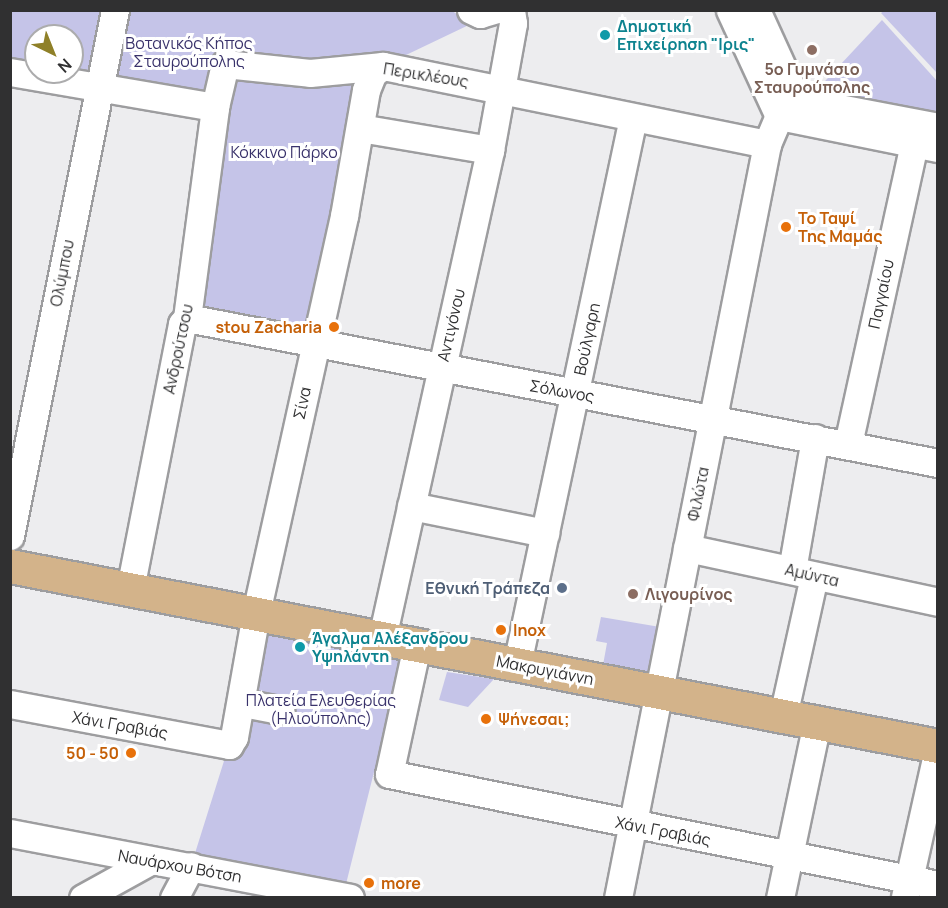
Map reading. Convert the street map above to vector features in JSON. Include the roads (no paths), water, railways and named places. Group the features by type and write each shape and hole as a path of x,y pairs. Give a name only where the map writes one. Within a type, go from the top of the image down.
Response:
{"main road":[{"name":"Μακρυγιάννη","path":"10,566 938,747"}],"street":[{"name":"Ολύμπου","path":"10,536 115,10"},
{"path":"729,10 788,108 926,146"},
{"path":"756,10 788,108"},
{"name":"Αντιγόνου","path":"382,638 490,150 513,23 491,11"},
{"name":"Περικλέους","path":"215,107 225,64 310,74 383,66 767,144"},
{"name":"Σίνα","path":"229,745 234,737 256,614 315,345 366,90 373,73 383,66"},
{"path":"10,72 215,107"},
{"name":"Ανδρούτσου","path":"130,589 182,324 186,318 215,107"},
{"path":"788,108 938,127"},
{"name":"Φιλώτα","path":"618,897 767,144 788,108"},
{"name":"Βούλγαρη","path":"517,664 633,118"},
{"path":"360,128 490,150"},
{"name":"Παγγαίου","path":"848,444 926,146"},
{"name":"Σόλωνος","path":"186,318 440,370 848,444 938,464"},
{"path":"783,716 803,573 815,438"},
{"path":"411,506 545,533"},
{"name":"Αμύντα","path":"687,548 938,602"},
{"name":"Χάνι Γραβιάς","path":"417,645 389,774 789,856 907,889 938,885"},
{"name":"Χάνι Γραβιάς","path":"10,704 229,745"},
{"path":"248,704 280,710"},
{"path":"780,897 817,723"},
{"path":"907,889 938,747"},
{"name":"Ναυάρχου Βότση","path":"10,833 150,861 191,866 293,892 350,897"},
{"path":"83,897 150,861"},
{"path":"174,897 191,866"}],"place":[{"name":"Δημοτική Επιχείρηση \"Ιρις\"","path":"605,35"},
{"name":"5ο Γυμνάσιο Σταυρούπολης","path":"812,50"},
{"name":"Το Ταψί Της Μαμάς","path":"786,227"},
{"name":"stou Zacharia","path":"334,327"},
{"name":"Εθνική Τράπεζα","path":"562,588"},
{"name":"Λιγουρίνος","path":"633,594"},
{"name":"Inox","path":"501,630"},
{"name":"Άγαλμα Αλέξανδρου Υψηλάντη","path":"300,647"},
{"name":"Ψήνεσαι;","path":"486,719"},
{"name":"50 - 50","path":"131,753"},
{"name":"more","path":"369,883"}],"park label":[{"name":"Βοτανικός Κήπος Σταυρούπολης","path":"189,52"},
{"name":"Κόκκινο Πάρκο","path":"284,152"},
{"name":"Πλατεία Ελευθερίας (Ηλιούπολης)","path":"321,709"}]}
